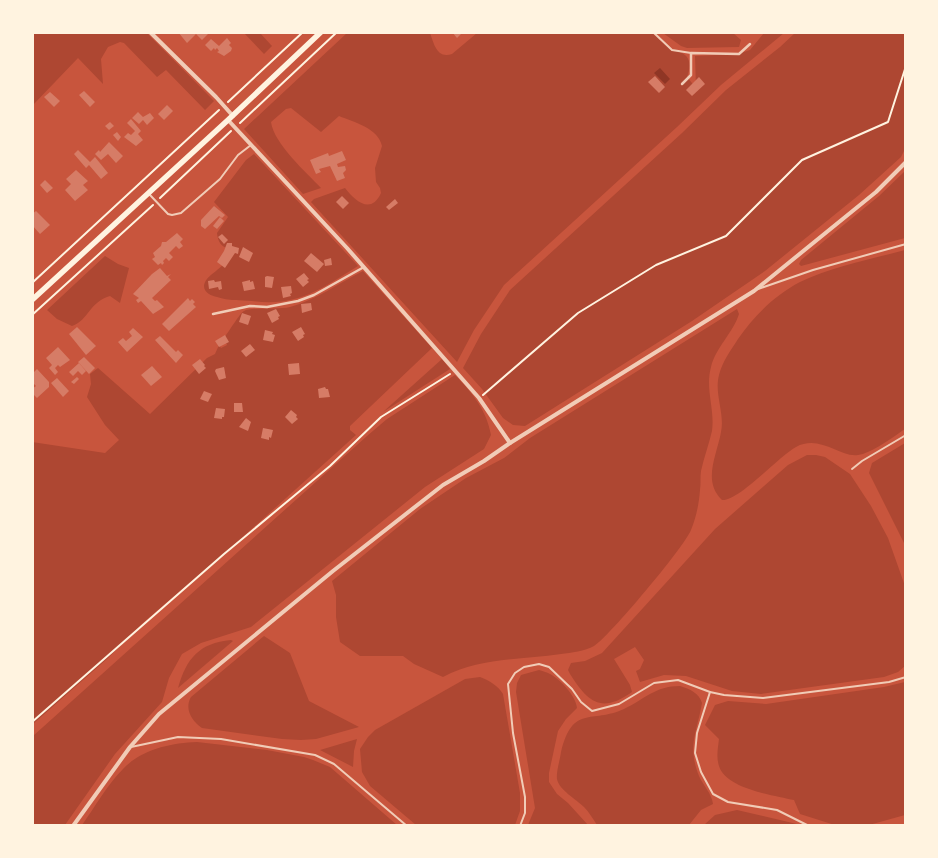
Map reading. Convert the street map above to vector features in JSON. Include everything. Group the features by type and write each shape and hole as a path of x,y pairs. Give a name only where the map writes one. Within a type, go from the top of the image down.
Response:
{"main road":[{"path":"32,300 231,118 321,32"}],"street":[{"path":"150,32 224,106 251,145 364,267 479,398 510,443"},
{"path":"682,84 691,75 691,53 739,54 750,44"},
{"path":"73,826 130,747 159,714 333,570 443,485 484,462 510,443 754,291 876,192 906,162"},
{"path":"213,314 250,306 267,307 298,302 364,267"}],"lane":[{"path":"653,32 672,50 691,53"},
{"path":"148,193 168,214 180,213 220,179 238,155 251,145"},
{"path":"754,291 812,270 906,244"},
{"path":"852,469 906,435"},
{"path":"520,826 525,814 525,797 513,733 508,684 516,673 524,667 539,664 550,667 581,702 592,711 619,704 654,683 678,680 724,696 763,698 889,682 906,677"},
{"path":"710,692 697,733 695,753 701,772 712,794 728,802 777,810 809,826"},
{"path":"130,747 178,737 221,739 315,755 334,764 407,826"}],"path":[{"path":"32,283 304,32"},
{"path":"479,398 578,313 656,265 726,236 802,160 888,122 906,66"},
{"path":"32,315 124,231"},
{"path":"32,722 224,554 330,466 381,417 454,371"}],"shaded area":[{"path":"32,33 147,33 214,101 205,110 166,70 157,77 124,43 120,42 108,47 101,59 103,84 78,58 33,105"},
{"path":"244,33 260,33 272,46 264,54"},
{"path":"347,33 430,33 437,50 447,55 452,54 477,33 652,33 670,49 685,55 689,61 687,77 696,88 695,56 738,54 750,50 764,33 784,33 721,85 504,285 474,330 457,362 311,202 314,199 345,188 363,204 368,205 377,200 381,193 376,182 375,168 382,146 376,135 365,126 339,116 321,132 291,108 286,109 271,122 273,130 284,148 321,188 303,194 244,129"},
{"path":"663,33 733,33 741,40 739,47 687,48"},
{"path":"795,33 905,33 905,149 901,157 859,195 765,271 692,321 525,426 513,425 503,418 482,389 463,368 481,334 510,290 682,133 726,90"},
{"path":"660,68 670,79 665,84 654,73"},
{"path":"254,154 358,266 320,289 296,299 268,302 230,300 213,296 207,292 204,288 205,282 224,263 230,249 220,244 217,233 228,217 214,202 246,160"},
{"path":"905,171 905,238 801,266 799,264 801,260 879,196"},
{"path":"905,250 905,429 876,448 858,455 851,455 813,443 796,447 738,494 722,500 716,493 712,476 712,468 722,425 718,382 724,361 744,330 774,300 800,282 838,268"},
{"path":"105,256 129,268 120,303 110,296 103,299 82,320 72,326 57,319 47,310"},
{"path":"363,271 432,348 350,426 350,430 356,435 235,544 144,622 108,658 33,724 32,442 105,453 119,440 105,425 87,397 91,384 90,374 98,368 150,414 207,358 215,354 219,345 221,348 227,345 224,338 244,311 285,308 300,304"},
{"path":"737,309 739,314 713,360 709,375 713,423 701,471 698,506 691,530 661,572 614,627 594,646 578,651 501,660 471,666 443,677 414,664 403,656 360,656 340,642 336,617 336,595 332,581 420,509 466,478 504,458 530,438"},
{"path":"442,359 450,369 383,412"},
{"path":"455,375 473,395 486,417 491,435 484,449 425,487 251,627 201,643 182,654 169,678 162,702 115,754 65,825 33,825 33,736 367,436 387,419"},
{"path":"905,443 905,545 869,473 872,463"},
{"path":"807,455 825,457 850,474 871,506 888,538 905,586 905,666 898,672 884,677 761,694 732,691 686,676 664,675 640,682 636,671 640,669 644,660 635,647 614,659 630,685 632,692 612,702 596,702 589,698 570,674 568,670 571,663 585,661 602,653 715,529 788,465"},
{"path":"264,636 290,653 309,701 359,727 316,739 301,740 202,728 198,725 192,718 188,706 191,697"},
{"path":"233,641 178,688 185,669 196,654 210,645"},
{"path":"539,670 549,673 567,688 576,703 577,708 558,731 549,773 549,782 557,794 588,825 528,825 535,808 516,692 517,683 521,675"},
{"path":"480,677 493,684 503,694 520,793 520,811 515,825 416,825 370,786 362,772 360,749 375,730 465,679"},
{"path":"905,682 905,815 869,825 838,826 800,814 794,800 740,786 723,774 717,756 719,739 705,725 715,705 728,701 766,704 884,687"},
{"path":"680,686 694,692 702,703 693,747 695,765 713,804 701,810 689,825 597,825 584,807 558,783 561,752 571,727 585,718 624,709 664,688"},
{"path":"357,739 353,767 320,750"},
{"path":"197,742 267,750 304,757 330,767 397,825 82,825 112,782 123,769 139,756 157,748"},
{"path":"737,810 801,825 704,825 715,815"}],"building":[{"path":"178,32 210,32 202,40 196,34 187,43"},
{"path":"452,32 463,32 457,38"},
{"path":"227,38 232,48 224,56 217,52 219,51 217,48 211,51 205,45 211,39 219,46"},
{"path":"655,76 665,87 659,93 648,82"},
{"path":"699,77 705,84 692,96 686,90"},
{"path":"84,91 95,102 90,107 79,95"},
{"path":"50,92 60,101 54,107 44,97"},
{"path":"167,105 173,111 164,120 158,114"},
{"path":"138,112 143,117 150,113 154,118 147,125 143,120 139,124 132,118"},
{"path":"131,119 141,131 138,134 143,140 136,146 124,137 128,133 131,135 135,131 127,123"},
{"path":"110,122 114,126 109,130 105,126"},
{"path":"117,132 121,137 118,141 113,135"},
{"path":"109,142 123,156 116,163 108,154 101,160 95,154 99,150 100,152"},
{"path":"78,150 90,162 95,157 108,173 101,179 89,165 86,168 74,154"},
{"path":"342,151 346,160 337,164 338,167 345,166 346,170 343,173 345,178 337,181 330,166 319,169 321,172 316,174 310,160 328,153 329,156"},
{"path":"76,170 88,181 83,185 88,190 75,201 65,190 71,184 66,179"},
{"path":"45,180 53,188 47,193 40,185"},
{"path":"342,196 349,203 343,209 336,202"},
{"path":"395,199 398,203 389,210 386,207"},
{"path":"214,206 225,215 222,218 219,216 205,229 201,226 201,220"},
{"path":"36,211 50,225 40,234 32,225 32,214"},
{"path":"220,217 224,221 217,229 213,226"},
{"path":"177,233 183,239 180,242 183,246 179,249 176,246 169,253 173,257 169,261 166,258 162,265 161,263 158,265 152,259 155,257 153,253 161,246 162,242 166,242"},
{"path":"222,234 228,240 224,244 218,237"},
{"path":"227,243 232,243 232,246 239,248 238,254 235,253 225,268 217,262"},
{"path":"243,247 253,253 249,262 239,257"},
{"path":"311,253 324,264 317,272 304,261"},
{"path":"331,258 332,265 325,266 324,260"},
{"path":"160,268 167,276 171,274 168,277 171,280 152,298 164,307 153,314 141,301 138,303 136,300 139,298 133,294"},
{"path":"304,273 309,282 303,287 296,279"},
{"path":"265,277 274,277 272,288 265,287"},
{"path":"214,280 215,282 221,281 222,289 219,290 218,287 209,289 208,281"},
{"path":"250,280 250,282 253,281 255,289 244,291 242,282"},
{"path":"291,286 291,296 283,298 281,287"},
{"path":"188,298 190,301 192,299 195,302 193,304 196,307 169,331 162,324"},
{"path":"311,303 312,310 302,313 301,304"},
{"path":"276,309 280,316 278,317 279,319 272,323 267,313"},
{"path":"242,313 251,316 248,325 239,322"},
{"path":"77,327 96,346 86,355 69,334"},
{"path":"301,327 305,334 298,341 292,332"},
{"path":"133,328 143,337 127,352 118,342 123,338 126,341 132,336 129,332"},
{"path":"265,330 273,332 272,334 275,335 273,342 263,340"},
{"path":"225,335 229,342 219,347 215,341"},
{"path":"160,336 176,352 178,350 183,355 176,363 155,340"},
{"path":"250,344 255,350 246,357 241,351"},
{"path":"58,347 70,360 55,368 58,372 55,375 49,368 52,365 46,358"},
{"path":"84,357 95,368 89,374 78,362"},
{"path":"200,359 206,368 199,374 192,365"},
{"path":"79,363 86,371 82,375 78,371 73,376 69,372"},
{"path":"299,363 300,374 289,375 288,364"},
{"path":"152,366 162,377 151,386 141,375"},
{"path":"224,367 226,378 219,380 215,371"},
{"path":"37,369 49,382 49,387 37,398 32,393 32,389 36,386 32,382 32,371 34,372"},
{"path":"77,377 79,379 74,384 71,382"},
{"path":"57,378 69,391 63,397 51,383"},
{"path":"325,387 328,389 330,397 319,398 318,389"},
{"path":"204,391 212,394 208,402 200,399"},
{"path":"234,403 242,403 243,412 234,412"},
{"path":"216,408 225,409 222,419 214,418"},
{"path":"291,410 297,415 298,419 292,424 285,417"},
{"path":"246,418 251,422 248,431 239,427"},
{"path":"263,428 273,430 269,440 261,438"}]}
